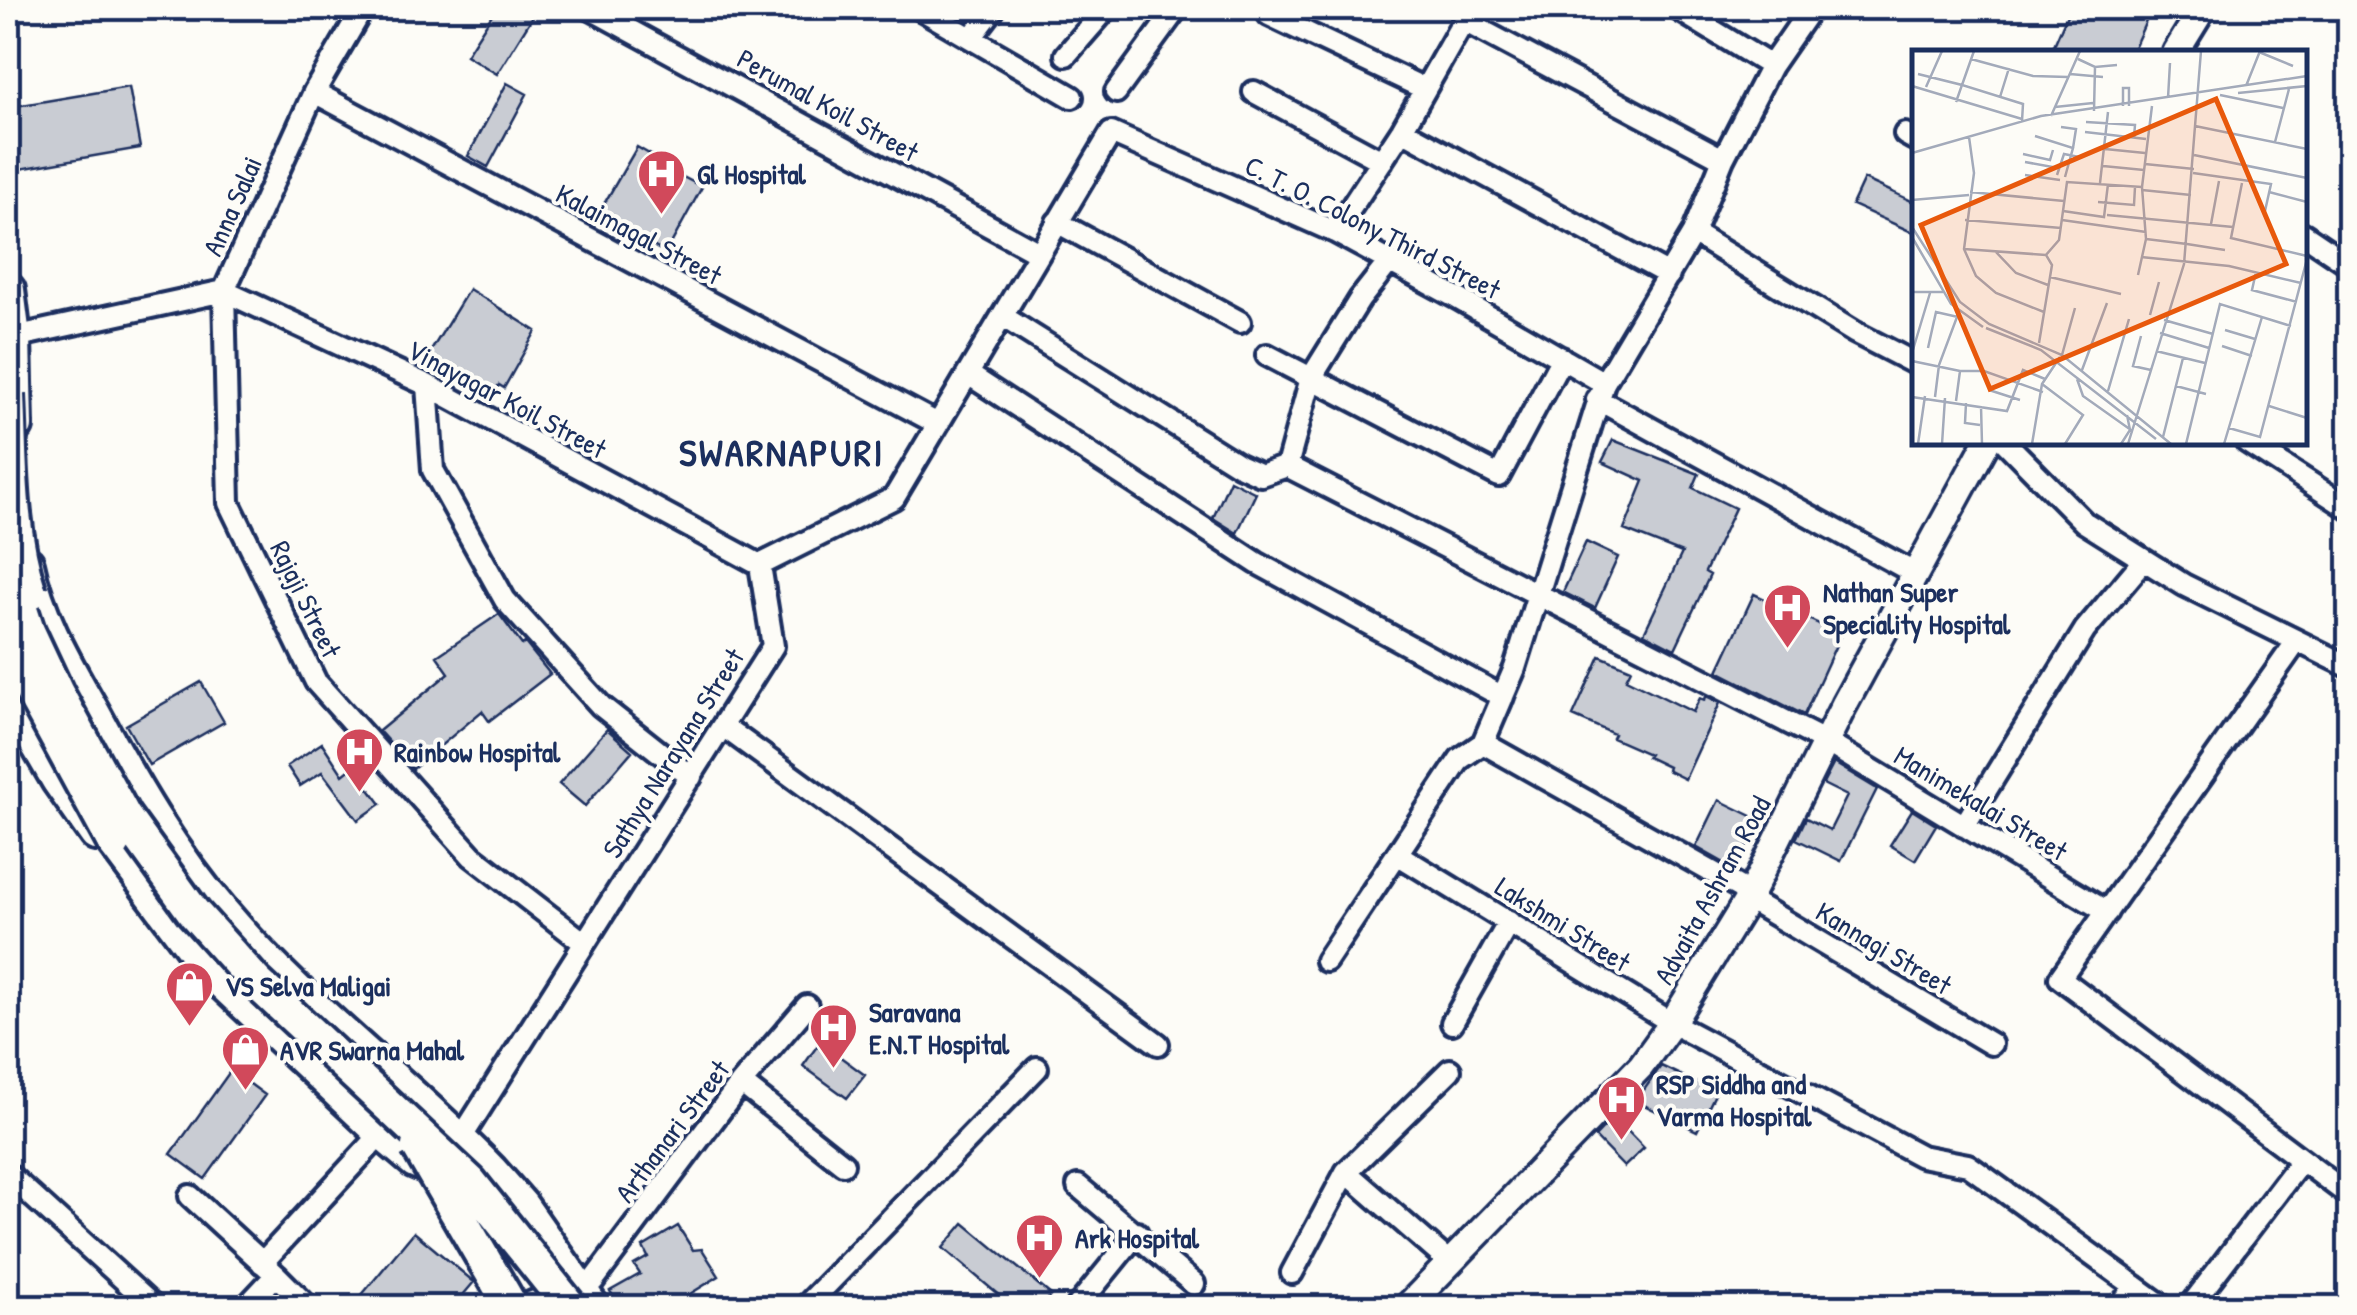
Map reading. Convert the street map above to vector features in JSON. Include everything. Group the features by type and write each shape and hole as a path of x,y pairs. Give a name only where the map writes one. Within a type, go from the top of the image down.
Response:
{"main road":[{"path":"8,290 14,337 16,483 28,570 58,650 190,877"},
{"path":"8,395 11,508 21,565 45,639 140,808 190,877 269,964 460,1140 520,1205 582,1301"},
{"path":"8,570 28,632 57,693 124,816 185,902 256,982 470,1182 582,1301"},
{"path":"8,623 24,664 116,832 196,940 280,1025 418,1146 464,1193 548,1308"},
{"path":"8,648 123,856 209,970 382,1133 415,1161 439,1172 532,1308 582,1301"},
{"path":"9,702 102,842 123,856"},
{"path":"418,1146 512,1308"}],"street":[{"name":"Anna Salai","path":"14,337 224,291 314,92 363,8"},
{"name":"Perumal Koil Street","path":"589,8 1039,253"},
{"path":"919,8 1072,97"},
{"path":"971,38 994,8"},
{"path":"1116,92 1177,8"},
{"path":"1676,8 1701,14 1771,66"},
{"path":"1326,961 1460,759 1483,744 1538,594 1600,391 1693,233 1724,158 1771,66 1811,8"},
{"path":"2177,50 2203,8"},
{"path":"1066,55 1096,11"},
{"path":"1335,232 1402,130 1468,11 1724,158"},
{"path":"1270,15 1424,88"},
{"name":"Kalaimagal Street","path":"314,92 938,424"},
{"path":"1254,92 1382,161"},
{"path":"1402,130 1669,275"},
{"name":"C. T. O. Colony Third Street","path":"1057,222 1111,133 1335,232 1562,358 1600,391 1916,574"},
{"path":"760,564 894,498 1057,222 1240,322"},
{"path":"1693,233 1854,332 1912,362"},
{"path":"2307,236 2350,265"},
{"path":"1002,316 1239,466 1261,475 1288,466 1311,378 1360,299 1389,262"},
{"name":"Vinayagar Koil Street","path":"224,291 427,385 760,564"},
{"name":"Rajaji Street","path":"224,291 229,503 316,682 472,856 583,942"},
{"path":"1267,355 1499,476 1562,358"},
{"path":"968,374 1258,563 1503,697"},
{"path":"427,385 433,470 505,600 601,706 691,777"},
{"name":"Advaita Ashram Road","path":"1406,1308 1641,1066 1672,1024 1749,896 1826,742 1985,445"},
{"path":"2008,445 2084,522 2184,585 2350,667"},
{"path":"2252,445 2350,509"},
{"name":"Manimekalai Street","path":"1288,466 1826,742 2107,912"},
{"path":"1964,826 2086,630 2144,560"},
{"name":"Sathya Narayana Street","path":"460,1140 773,646 760,564"},
{"path":"2298,641 2060,978 2350,1196"},
{"path":"9,702 58,650"},
{"path":"723,726 1158,1044"},
{"name":"Kannagi Street","path":"1483,744 1749,896 1991,1044"},
{"name":"Lakshmi Street","path":"1398,854 1672,1024 1921,1156 1968,1165 2165,1308"},
{"path":"1452,1023 1509,922"},
{"name":"Arthanari Street","path":"582,1301 592,1281 741,1083 807,1006"},
{"path":"804,1308 1038,1068"},
{"path":"1292,1273 1346,1172 1450,1070"},
{"path":"741,1083 843,1164"},
{"path":"245,1308 269,1269 382,1133"},
{"path":"2189,1308 2302,1160"},
{"path":"1346,1172 1449,1262"},
{"path":"8,1174 155,1308"},
{"path":"1078,1186 1194,1284"},
{"path":"190,1196 309,1308"},
{"path":"1076,1308 1137,1233"},
{"path":"2119,1308 2135,1286"}],"building":[{"path":"496,8 538,8 497,74 466,55"},
{"path":"2070,8 2152,8 2133,50 2052,50"},
{"path":"507,83 527,94 488,167 468,156"},
{"path":"129,87 140,148 8,171 8,121 19,119 16,106"},
{"path":"637,147 702,187 666,253 597,216"},
{"path":"1864,179 1912,201 1912,232 1852,205"},
{"path":"469,289 536,331 504,388 499,385 492,395 426,359"},
{"path":"1613,440 1699,474 1693,488 1735,508 1705,572 1710,575 1675,649 1644,633 1682,553 1624,530 1644,481 1602,462"},
{"path":"1230,480 1256,493 1237,533 1213,518"},
{"path":"1586,542 1618,557 1595,608 1563,592"},
{"path":"1754,594 1841,634 1804,715 1718,671"},
{"path":"499,614 550,674 489,721 482,711 413,769 379,731 449,673 437,656"},
{"path":"1600,656 1631,669 1626,679 1693,712 1700,698 1705,700 1706,696 1720,703 1685,779 1647,757 1649,754 1612,738 1614,734 1573,716"},
{"path":"201,682 224,722 149,765 126,725"},
{"path":"607,729 632,751 585,806 559,784"},
{"path":"322,743 343,775 353,767 381,804 358,820 322,772 300,786 287,766"},
{"path":"1834,763 1877,789 1841,861 1796,839 1806,818 1830,830 1847,796 1823,784"},
{"path":"1719,800 1760,820 1735,869 1696,847"},
{"path":"1912,810 1936,825 1915,860 1890,845"},
{"path":"820,1042 865,1075 847,1098 803,1066"},
{"path":"1661,1066 1716,1092 1697,1131 1636,1101"},
{"path":"231,1070 265,1095 205,1179 171,1154"},
{"path":"1614,1117 1644,1148 1624,1167 1595,1137"},
{"path":"964,1223 1051,1295 1041,1308 1014,1308 943,1248"},
{"path":"678,1226 693,1250 702,1249 719,1276 667,1308 620,1308 610,1291 640,1274 634,1265 648,1257 643,1247"},
{"path":"414,1232 474,1282 452,1308 351,1308"}],"place":[{"name":"Gl Hospital","path":"662,216"},
{"name":"Nathan Super Speciality Hospital","path":"1788,650"},
{"name":"Rainbow Hospital","path":"359,794"},
{"name":"VS Selva Maligai","path":"190,1028"},
{"name":"Saravana E.N.T Hospital","path":"834,1070"},
{"name":"AVR Swarna Mahal","path":"245,1092"},
{"name":"RSP Siddha and Varma Hospital","path":"1621,1142"},
{"name":"Ark Hospital","path":"1040,1280"}],"district":[{"name":"SWARNAPURI","path":"782,453"}]}
